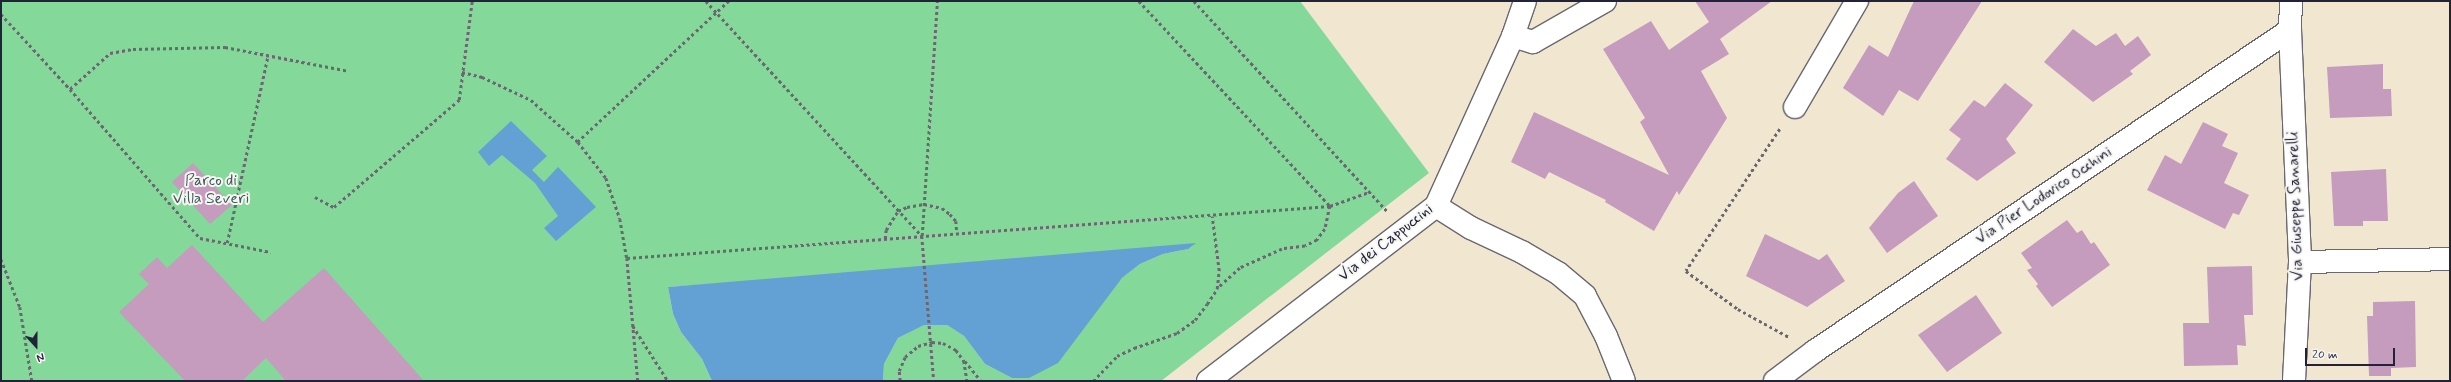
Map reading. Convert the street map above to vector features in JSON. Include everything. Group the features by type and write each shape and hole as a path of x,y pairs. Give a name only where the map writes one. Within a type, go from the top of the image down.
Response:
{"street":[{"name":"Via dei Cappuccini","path":"1208,381 1403,229 1436,206 1513,36 1525,1"},
{"path":"1513,36 1533,42 1606,1"},
{"path":"1795,107 1857,1"},
{"path":"2290,30 2291,1"},
{"name":"Via Giuseppe Sanarelli","path":"2290,30 2300,262 2294,381"},
{"name":"Via Pier Lodovico Occhini","path":"1775,381 1815,351 2290,30"},
{"path":"1436,206 1471,228 1522,252 1558,273 1585,296 1606,336 1624,381"},
{"path":"2300,262 2450,259"}],"path":[{"path":"315,196 334,207 459,100 472,1"},
{"path":"706,1 922,236"},
{"path":"578,142 729,1"},
{"path":"934,381 932,342 922,236 937,1"},
{"path":"1139,1 1330,206"},
{"path":"1194,1 1403,229"},
{"path":"1,14 70,89 200,238 271,252"},
{"path":"70,89 110,53 133,49 225,47 348,71"},
{"path":"227,243 268,55"},
{"path":"462,72 482,77 531,100 578,142 606,178 620,219 627,258 638,381"},
{"path":"1795,107 1686,271 1738,309 1815,351"},
{"path":"627,258 958,233 1212,216 1330,206 1370,192"},
{"path":"885,239 886,230 898,211 907,207 924,204 942,208 950,214 956,220 958,233"},
{"path":"1093,381 1117,356 1183,329 1195,320 1217,289 1240,268 1282,249 1305,246 1317,240 1325,229 1330,206"},
{"path":"1212,216 1219,271 1217,289"},
{"path":"1,259 20,307 32,381"},
{"path":"633,325 668,381"},
{"path":"900,381 899,371 905,357 918,346 932,342 944,343 956,350 981,381"},
{"path":"964,361 967,381"}],"green space":[{"name":"Parco di Villa Severi","path":"1,1 1300,1 1429,173 1161,381 883,381 884,364 898,338 923,325 947,325 964,336 985,364 1012,378 1029,377 1122,278 1140,264 1163,254 1188,249 668,287 673,314 681,332 702,359 712,381 1,381"}],"water":[{"path":"511,121 547,156 532,170 544,182 558,167 596,207 556,241 544,228 558,216 535,183 502,155 489,166 478,152"},
{"path":"1196,243 1188,249 1163,254 1140,264 1122,278 1058,363 1029,378 1012,378 985,364 964,336 947,325 924,325 898,338 884,364 883,381 712,381 702,359 681,332 673,314 668,287"}],"building":[{"path":"1695,1 1772,1 1720,39 1729,54 1701,71 1727,118 1679,195 1677,191 1654,231 1605,202 1606,200 1549,172 1545,179 1511,162 1534,112 1669,175 1640,122 1645,118 1603,49 1651,21 1669,50 1709,22"},
{"path":"1914,1 1982,1 1918,101 1899,90 1883,116 1843,88 1869,45 1888,57"},
{"path":"2073,29 2096,46 2116,33 2125,46 2138,36 2151,55 2130,71 2133,74 2093,102 2044,62"},
{"path":"2383,64 2383,89 2391,89 2392,116 2330,118 2327,67"},
{"path":"2005,83 2033,105 2006,139 2016,153 1977,181 1946,159 1961,139 1949,130 1974,100 1985,107"},
{"path":"2203,122 2228,134 2222,146 2238,153 2224,183 2249,195 2239,215 2233,213 2225,229 2147,190 2165,155 2181,164"},
{"path":"193,163 232,205 210,224 172,182"},
{"path":"2386,169 2388,221 2363,221 2363,226 2334,226 2331,172"},
{"path":"1914,181 1938,216 1887,253 1869,228 1898,193"},
{"path":"2067,220 2077,233 2082,230 2091,244 2094,242 2110,265 2052,307 2036,286 2038,284 2027,270 2032,268 2021,253"},
{"path":"1765,234 1819,260 1827,254 1845,281 1807,307 1746,276"},
{"path":"192,245 263,322 324,268 424,381 286,381 266,358 242,381 185,381 119,312 149,284 139,274 157,257 167,268"},
{"path":"2252,266 2253,315 2244,315 2246,346 2237,345 2238,365 2184,366 2183,323 2209,323 2207,267"},
{"path":"1976,295 2002,333 1947,372 1918,335"},
{"path":"2415,301 2416,367 2391,368 2391,376 2369,376 2367,316 2373,316 2373,302"}]}
